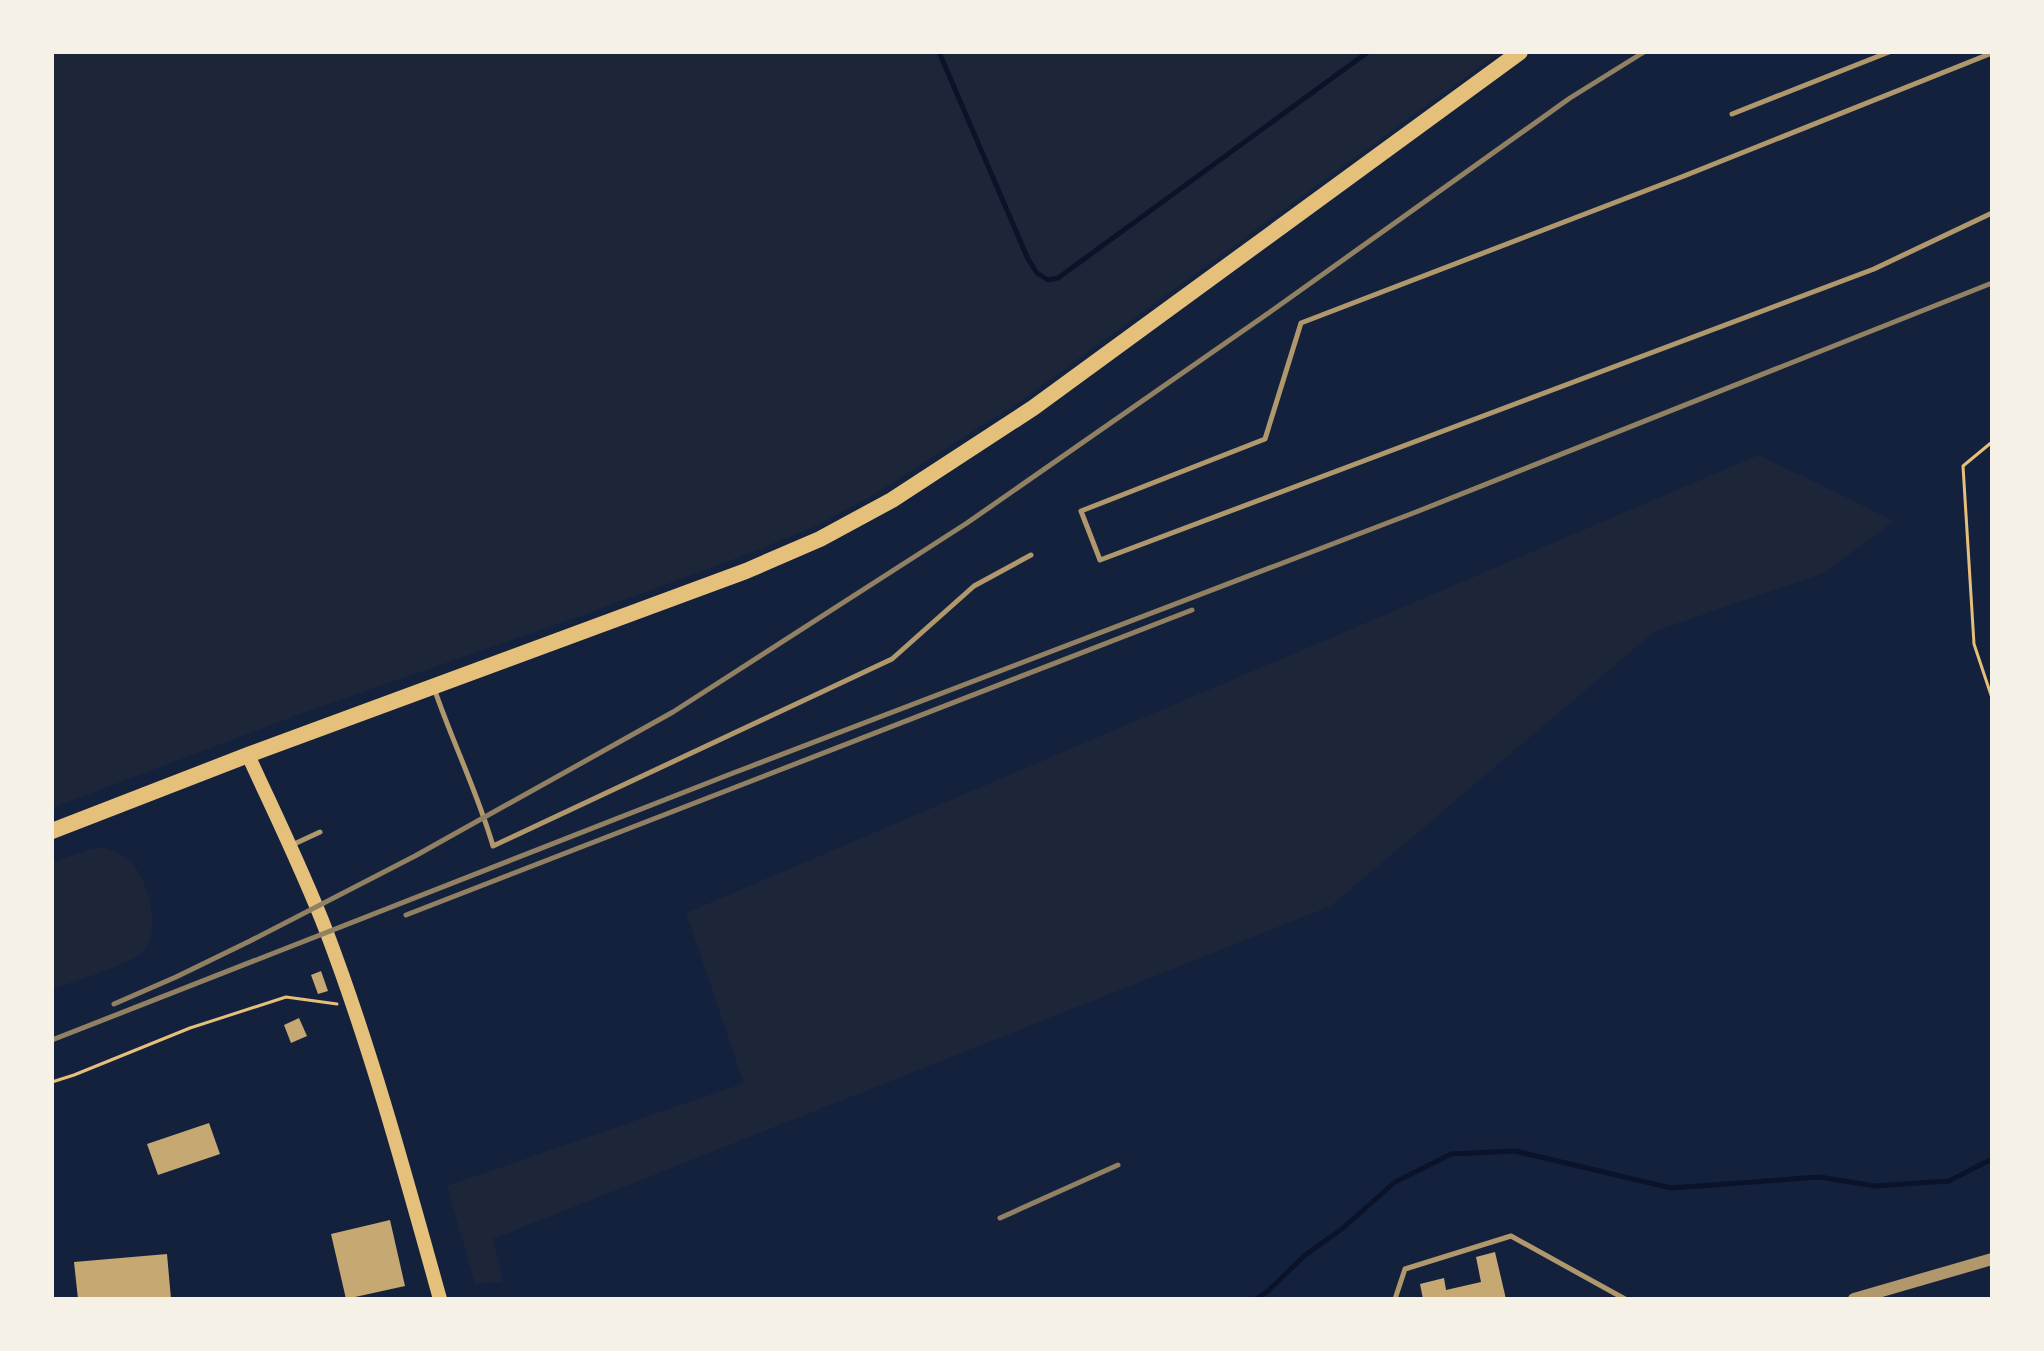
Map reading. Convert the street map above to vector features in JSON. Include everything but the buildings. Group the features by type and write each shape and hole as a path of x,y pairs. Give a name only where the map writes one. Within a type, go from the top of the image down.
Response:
{"main road":[{"path":"52,831 248,755 746,571 820,539 892,500 1033,408 1520,52"},
{"path":"248,755 337,960 408,1184 440,1299"}],"street":[{"path":"1854,1299 1992,1259"}],"lane":[{"path":"1732,114 1889,52"},
{"path":"1992,53 1684,176 1301,323 1265,439 1081,511 1100,560 1874,269 1992,213"},
{"path":"434,687 493,846 892,659 974,586 1031,555"},
{"path":"289,846 320,832"},
{"path":"1395,1299 1405,1269 1511,1236 1625,1299"}],"path":[{"path":"1992,442 1963,466 1974,644 1992,698"},
{"path":"52,1082 190,1028 286,997 353,1009"}],"shaded area":[{"path":"52,52 1500,52 1019,402 870,497 816,526 740,557 308,711 52,808"},
{"path":"1759,455 1894,521 1824,573 1655,631 1331,906 493,1239 503,1282 475,1284 447,1186 744,1083 686,913"},
{"path":"103,848 127,859 142,879 152,919 149,943 143,952 127,962 52,989 52,862"}],"waterway":[{"path":"939,52 1028,259 1037,273 1048,280 1058,278 1368,52"},
{"path":"1256,1299 1395,1182 1451,1154 1515,1151 1671,1188 1819,1177 1875,1186 1949,1181 1992,1159"}],"railway":[{"path":"114,1004 250,941 415,856 673,712 967,523 1570,98 1644,52"},
{"path":"52,1040 728,775 1416,512 1992,283"},
{"path":"406,915 1192,610"},
{"path":"1000,1218 1118,1165"}]}
